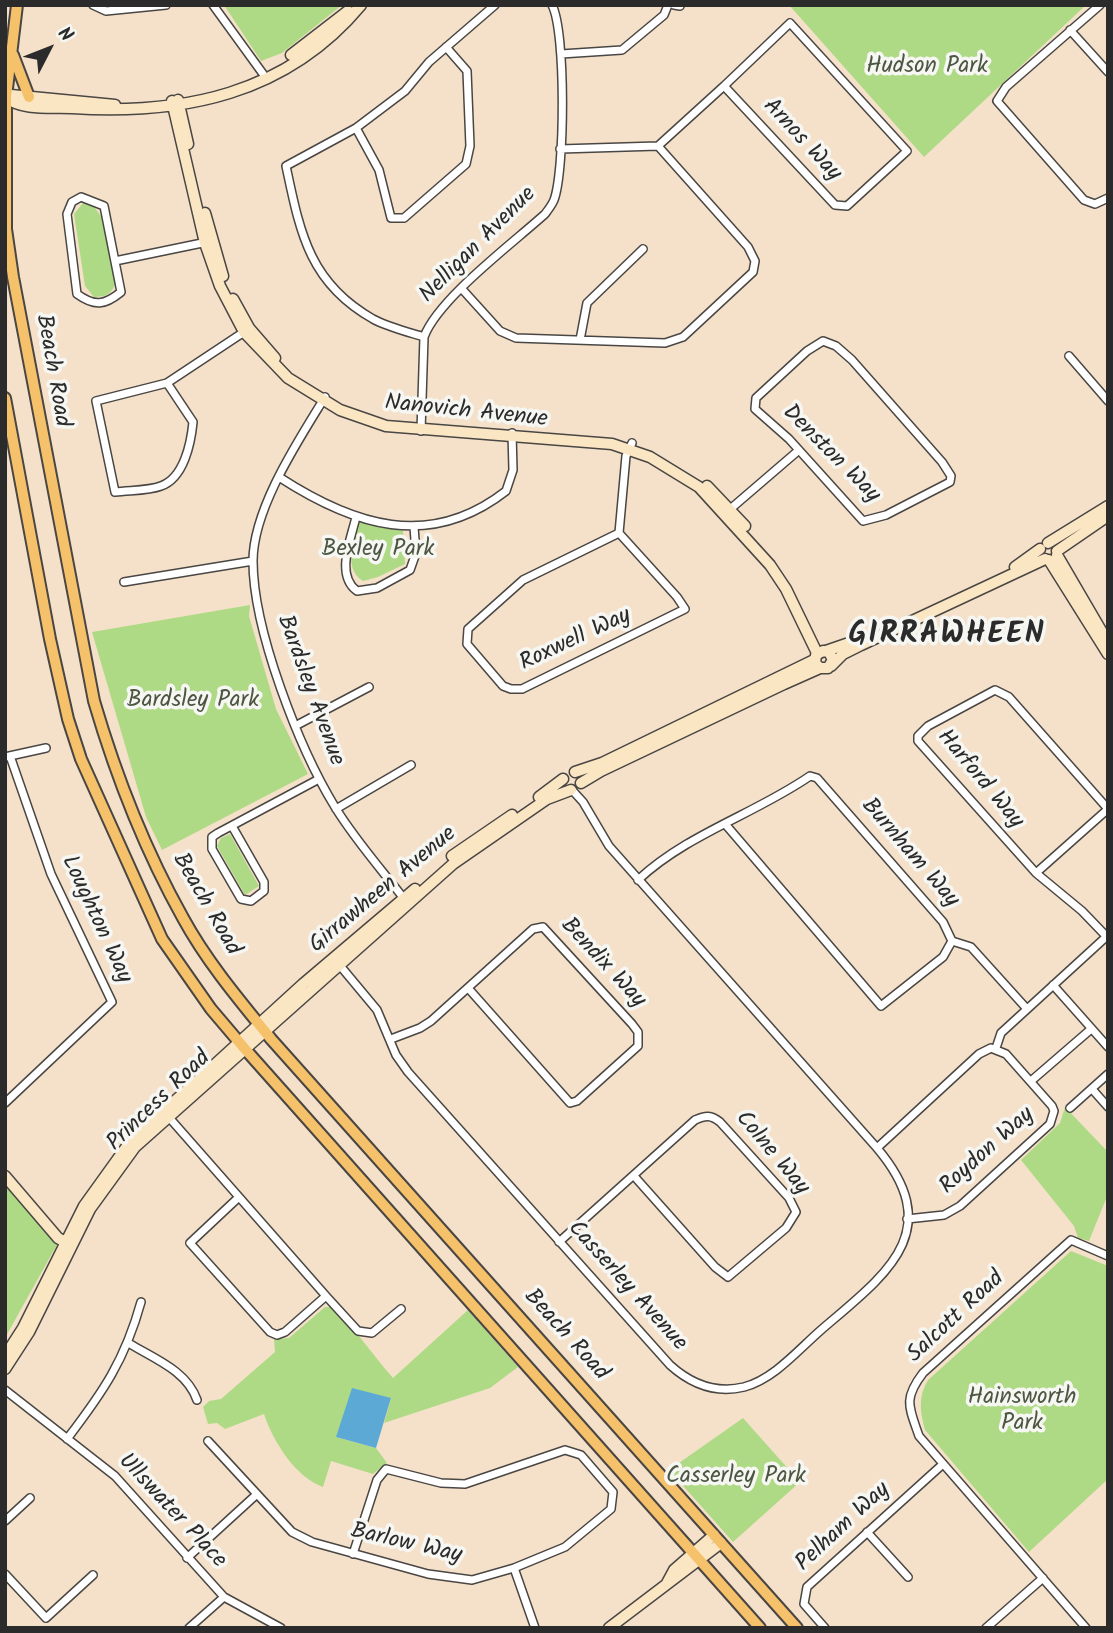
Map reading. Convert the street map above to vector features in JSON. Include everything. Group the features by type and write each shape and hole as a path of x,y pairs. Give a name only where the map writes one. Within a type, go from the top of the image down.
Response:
{"main road":[{"name":"Beach Road","path":"17,5 5,97 6,229 13,277 94,701 107,745 138,823 184,920 230,988 262,1028 797,1628"},
{"path":"264,76 320,36 353,5"},
{"path":"5,97 18,105 101,111 175,104 221,96 264,76 325,40 361,5"},
{"path":"12,52 29,97"},
{"path":"5,97 106,104 175,104"},
{"name":"Nanovich Avenue","path":"175,104 220,286 271,363 324,398 366,421 631,446 688,478 727,512 777,573 820,656 832,657 831,666"},
{"name":"Beach Road","path":"5,398 50,639 68,719 82,759 162,939 211,1009 242,1046 760,1628"},
{"name":"Girrawheen Avenue","path":"242,1046 466,845 569,773 602,763 820,656 1009,570 1108,506"},
{"path":"820,656 831,666 843,654 1052,556 1108,516"},
{"path":"1052,556 1054,544 1044,546 1105,637 1108,653"},
{"name":"Girrawheen Avenue","path":"406,901 475,847 547,799 576,787 610,766 820,656"},
{"path":"564,779 564,785 576,787 575,772"},
{"name":"Princess Road","path":"5,1356 23,1328 107,1171 130,1142 242,1046"},
{"path":"5,1176 48,1225 71,1240"},
{"name":"Princess Road","path":"5,1369 29,1332 71,1240"},
{"path":"609,1628 667,1583 681,1577 718,1539"}],"street":[{"path":"93,5 106,11 166,5"},
{"path":"213,5 264,76"},
{"path":"424,337 374,320 334,290 314,266 299,226 286,166 356,128 405,91 446,47 495,5"},
{"name":"Nelligan Avenue","path":"421,428 424,337 434,317 545,214 554,200 560,149 561,54 558,21 552,5"},
{"path":"561,54 622,50 664,15 668,5"},
{"path":"674,5 680,6"},
{"path":"1100,5 1006,87 997,101 1084,200 1095,204 1108,198"},
{"name":"Arnos Way","path":"658,146 790,23 907,151 847,205 835,205 724,86"},
{"path":"1070,30 1108,72"},
{"path":"356,128 379,170 391,218 404,218 466,164 470,146 467,71 446,47"},
{"path":"462,289 500,331 516,338 664,343 684,337 752,272 755,261 748,247 658,146 560,149"},
{"path":"81,197 104,206 115,261 121,292 107,303 90,303 77,294 67,223 72,202 81,197"},
{"path":"115,261 209,242"},
{"path":"580,340 587,303 643,249"},
{"path":"167,383 193,422 190,447 175,476 162,486 116,492 96,401 167,383 247,330"},
{"name":"Denston Way","path":"829,342 852,360 942,462 951,476 950,482 886,515 863,521 799,450 761,414 754,403 770,384 816,344 829,342"},
{"path":"1069,356 1108,401"},
{"name":"Bardsley Avenue","path":"324,398 279,477 263,514 253,561 268,643 319,779 336,809 406,901"},
{"path":"279,477 331,509 356,517 414,527 450,521 506,491 513,470 512,435"},
{"path":"619,533 631,446"},
{"path":"727,512 799,450"},
{"path":"356,517 345,568 351,586 357,591 377,588 410,569 416,553 414,527"},
{"name":"Roxwell Way","path":"619,533 677,597 685,610 522,689 511,690 503,686 467,644 468,629 523,580 619,533"},
{"path":"124,582 253,561"},
{"path":"297,725 369,687"},
{"name":"Harford Way","path":"989,691 1003,692 1009,697 1108,809 1036,873 918,741 918,736 928,726 989,691"},
{"path":"8,757 46,748"},
{"name":"Loughton Way","path":"5,1102 112,1002 51,874 8,757"},
{"path":"336,809 411,765"},
{"name":"Burnham Way","path":"638,880 669,853 726,825 810,776 817,778 943,922 951,941 943,957 881,1006 726,825"},
{"path":"232,826 264,882 264,891 251,901 241,899 212,849 212,837 232,826 319,779"},
{"name":"Casserley Avenue","path":"337,962 377,1010 396,1055 408,1072 670,1366 686,1379 722,1389 745,1387 775,1371 859,1297 894,1262 903,1246 907,1219 902,1185 877,1148 638,880 602,836 576,787"},
{"path":"877,1148 979,1054 996,1048 1001,1033 1107,938 1082,911 1036,873"},
{"name":"Bendix Way","path":"391,1039 420,1028 533,929 543,927 632,1024 638,1032 638,1046 577,1101 570,1103 468,988"},
{"path":"951,941 971,947 1027,1009"},
{"path":"1054,985 1090,1030 1108,1047"},
{"path":"1031,1082 1090,1030"},
{"name":"Roydon Way","path":"907,1219 952,1212 1050,1124 1054,1111 1052,1105 1006,1054 996,1048"},
{"path":"1070,1108 1108,1074"},
{"path":"1092,1089 1108,1107"},
{"path":"166,1113 358,1331 372,1333 401,1309"},
{"name":"Colne Way","path":"559,1242 695,1120 709,1116 729,1132 789,1198 796,1212 786,1227 728,1277 715,1267 634,1176"},
{"path":"239,1197 190,1243 197,1251 270,1332 277,1335 285,1332 326,1296"},
{"name":"Salcott Road","path":"1086,1628 919,1437 910,1412 909,1391 923,1373 1071,1240 1108,1256"},
{"path":"67,1439 103,1391 130,1343 141,1303"},
{"path":"130,1343 180,1374 192,1386 197,1400"},
{"name":"Ullswater Place","path":"5,1390 115,1476 224,1597 281,1628"},
{"name":"Barlow Way","path":"208,1441 292,1532 312,1542 353,1554 428,1574 472,1580 514,1568 565,1547 611,1509 613,1492 581,1454 565,1450 465,1484 441,1483 386,1469 377,1480 353,1554"},
{"name":"Pelham Way","path":"825,1628 804,1604 807,1587 943,1464"},
{"path":"187,1559 256,1495"},
{"path":"5,1521 30,1498"},
{"path":"867,1532 908,1577"},
{"path":"514,1568 535,1628"},
{"path":"5,1574 46,1618 93,1575"},
{"path":"986,1628 1043,1578"},
{"path":"189,1628 224,1597"}],"green space":[{"path":"224,5 342,5 282,53 261,61"},
{"name":"Hudson Park","path":"789,5 1086,5 924,157"},
{"path":"83,203 91,203 101,216 116,282 108,294 102,296 94,297 85,286 74,214"},
{"name":"Bexley Park","path":"359,522 403,531 405,564 363,581 357,576 351,562"},
{"name":"Bardsley Park","path":"250,605 249,616 276,709 308,774 162,850 146,817 92,632"},
{"path":"230,834 259,886 245,895 217,846 221,838"},
{"path":"1065,1107 1108,1152 1108,1194 1089,1241 1078,1238 1074,1226 1021,1160 1060,1123"},
{"path":"5,1183 59,1241 5,1338"},
{"name":"Hainsworth Park","path":"1071,1251 1108,1266 1108,1479 1029,1552 925,1430 921,1398 928,1380"},
{"path":"325,1307 334,1307 393,1378 468,1310 518,1367 490,1388 384,1423 391,1398 336,1437 376,1448 387,1463 373,1474 331,1461 323,1487 294,1467 273,1435 264,1414 225,1429 217,1423 208,1424 203,1407 209,1401 221,1399 275,1352 274,1339 289,1338"},
{"name":"Casserley Park","path":"743,1418 800,1482 733,1542 669,1470"}],"water":[{"path":"352,1388 391,1398 376,1448 336,1437"}],"district":[{"name":"GIRRAWHEEN","path":"947,637"}]}
